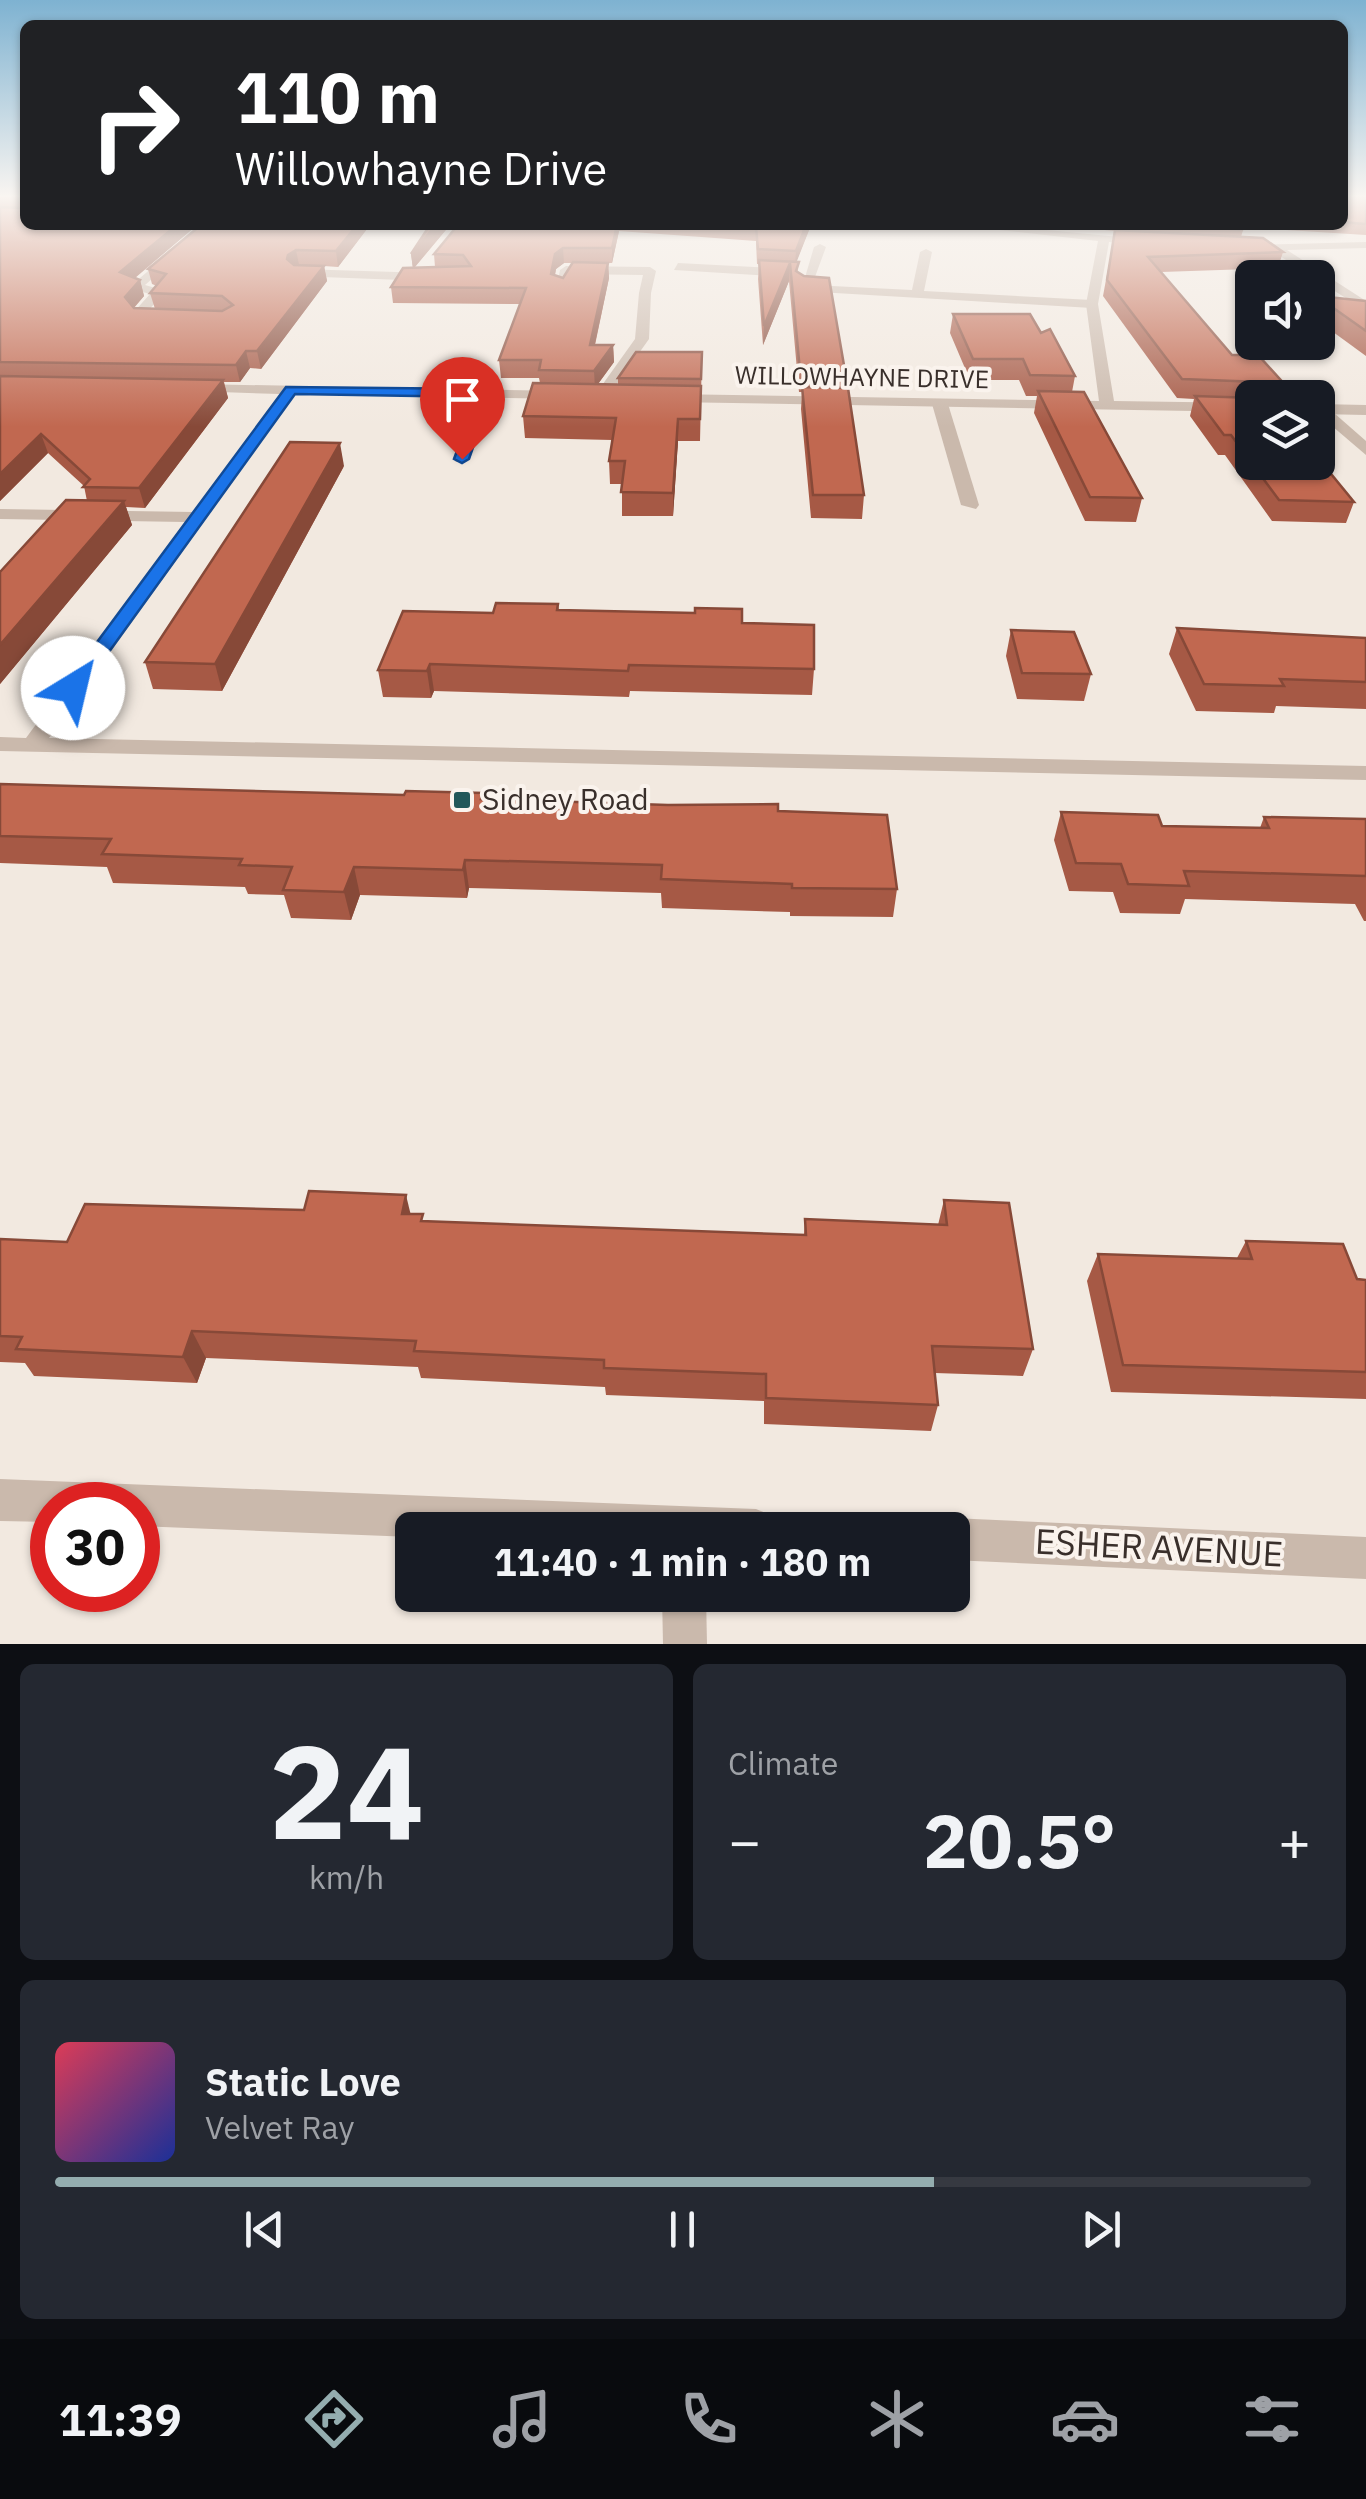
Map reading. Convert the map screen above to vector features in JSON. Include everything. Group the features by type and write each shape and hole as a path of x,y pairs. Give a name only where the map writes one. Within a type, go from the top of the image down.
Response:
{"street":[{"path":"151,274 134,288 161,292 140,316 171,319"},
{"path":"328,274 450,277"},
{"path":"560,287 565,274"},
{"path":"602,395 642,339 649,274"},
{"path":"805,274 810,274 805,288 1092,304"},
{"path":"917,295 921,274"},
{"path":"1098,274 1092,304 1106,407"},
{"path":"1316,274 1366,306"},
{"path":"174,388 620,396"},
{"path":"32,745 291,390"},
{"path":"462,459 485,393"},
{"name":"WILLOWHAYNE DRIVE","path":"657,398 1235,408"},
{"path":"940,404 970,506"},
{"path":"1335,409 1366,410"},
{"path":"1335,423 1366,450"},
{"path":"0,514 196,517"},
{"path":"0,744 1366,773"},
{"path":"0,1500 30,1501"},
{"path":"160,1506 395,1516"},
{"name":"ESHER AVENUE","path":"970,1540 1366,1558"},
{"path":"684,1612 684,1644"}],"building":[{"path":"0,274 124,274 140,280 125,297 134,308 222,311 233,305 222,296 150,293 165,274 318,274 257,351 246,351 236,365 0,362"},
{"path":"399,274 551,274 563,278 566,274 606,274 590,345 613,345 594,371 539,370 541,360 499,360 526,288 391,287"},
{"path":"760,274 786,274 764,326"},
{"path":"791,274 829,278 845,371 800,371"},
{"path":"1108,274 1162,274 1235,355 1235,360 1263,360 1281,380 1182,379 1107,280"},
{"path":"1335,298 1366,301 1366,331 1335,309"},
{"path":"953,314 1030,314 1041,333 1050,329 1075,376 1030,375 1023,359 973,359"},
{"path":"636,352 702,352 701,379 618,378"},
{"path":"0,376 223,380 139,488 83,487 90,479 41,434 0,474"},
{"path":"533,383 701,386 700,419 678,419 673,493 621,492 625,461 609,461 616,418 523,416"},
{"path":"802,387 848,388 864,495 813,495"},
{"path":"1038,391 1084,392 1142,498 1090,497"},
{"path":"1195,396 1235,397 1235,440 1231,435 1224,435"},
{"path":"290,442 340,443 215,664 145,662"},
{"path":"1335,479 1354,502 1279,500 1264,480"},
{"path":"66,500 124,501 0,645 0,572"},
{"path":"496,603 558,604 557,610 695,613 695,608 742,609 742,623 814,625 814,669 629,665 628,671 430,664 427,671 378,670 403,611 493,613"},
{"path":"1177,628 1366,638 1366,682 1280,679 1284,686 1204,684"},
{"path":"1011,630 1074,632 1091,674 1022,673"},
{"path":"0,784 404,795 406,791 483,793 481,799 778,804 778,811 887,815 897,889 792,888 792,884 661,879 662,865 465,860 463,870 354,867 344,892 283,890 292,867 239,865 242,859 102,854 111,839 0,836"},
{"path":"1061,812 1158,815 1162,826 1269,828 1264,817 1366,819 1366,876 1184,871 1189,886 1128,884 1121,864 1076,863"},
{"path":"309,1191 406,1195 402,1214 423,1214 421,1221 806,1235 805,1219 947,1225 944,1200 1009,1203 1033,1349 932,1346 938,1405 766,1398 766,1374 604,1368 604,1360 414,1351 416,1341 192,1331 183,1357 16,1349 22,1337 0,1336 0,1239 67,1242 85,1204 304,1210"},
{"path":"1246,1241 1343,1244 1357,1279 1366,1280 1366,1372 1123,1365 1098,1254 1252,1259"}],"place":[{"name":"Sidney Road","path":"462,800"}],"route":[{"path":"73,688 291,390 485,393 462,459"}]}
